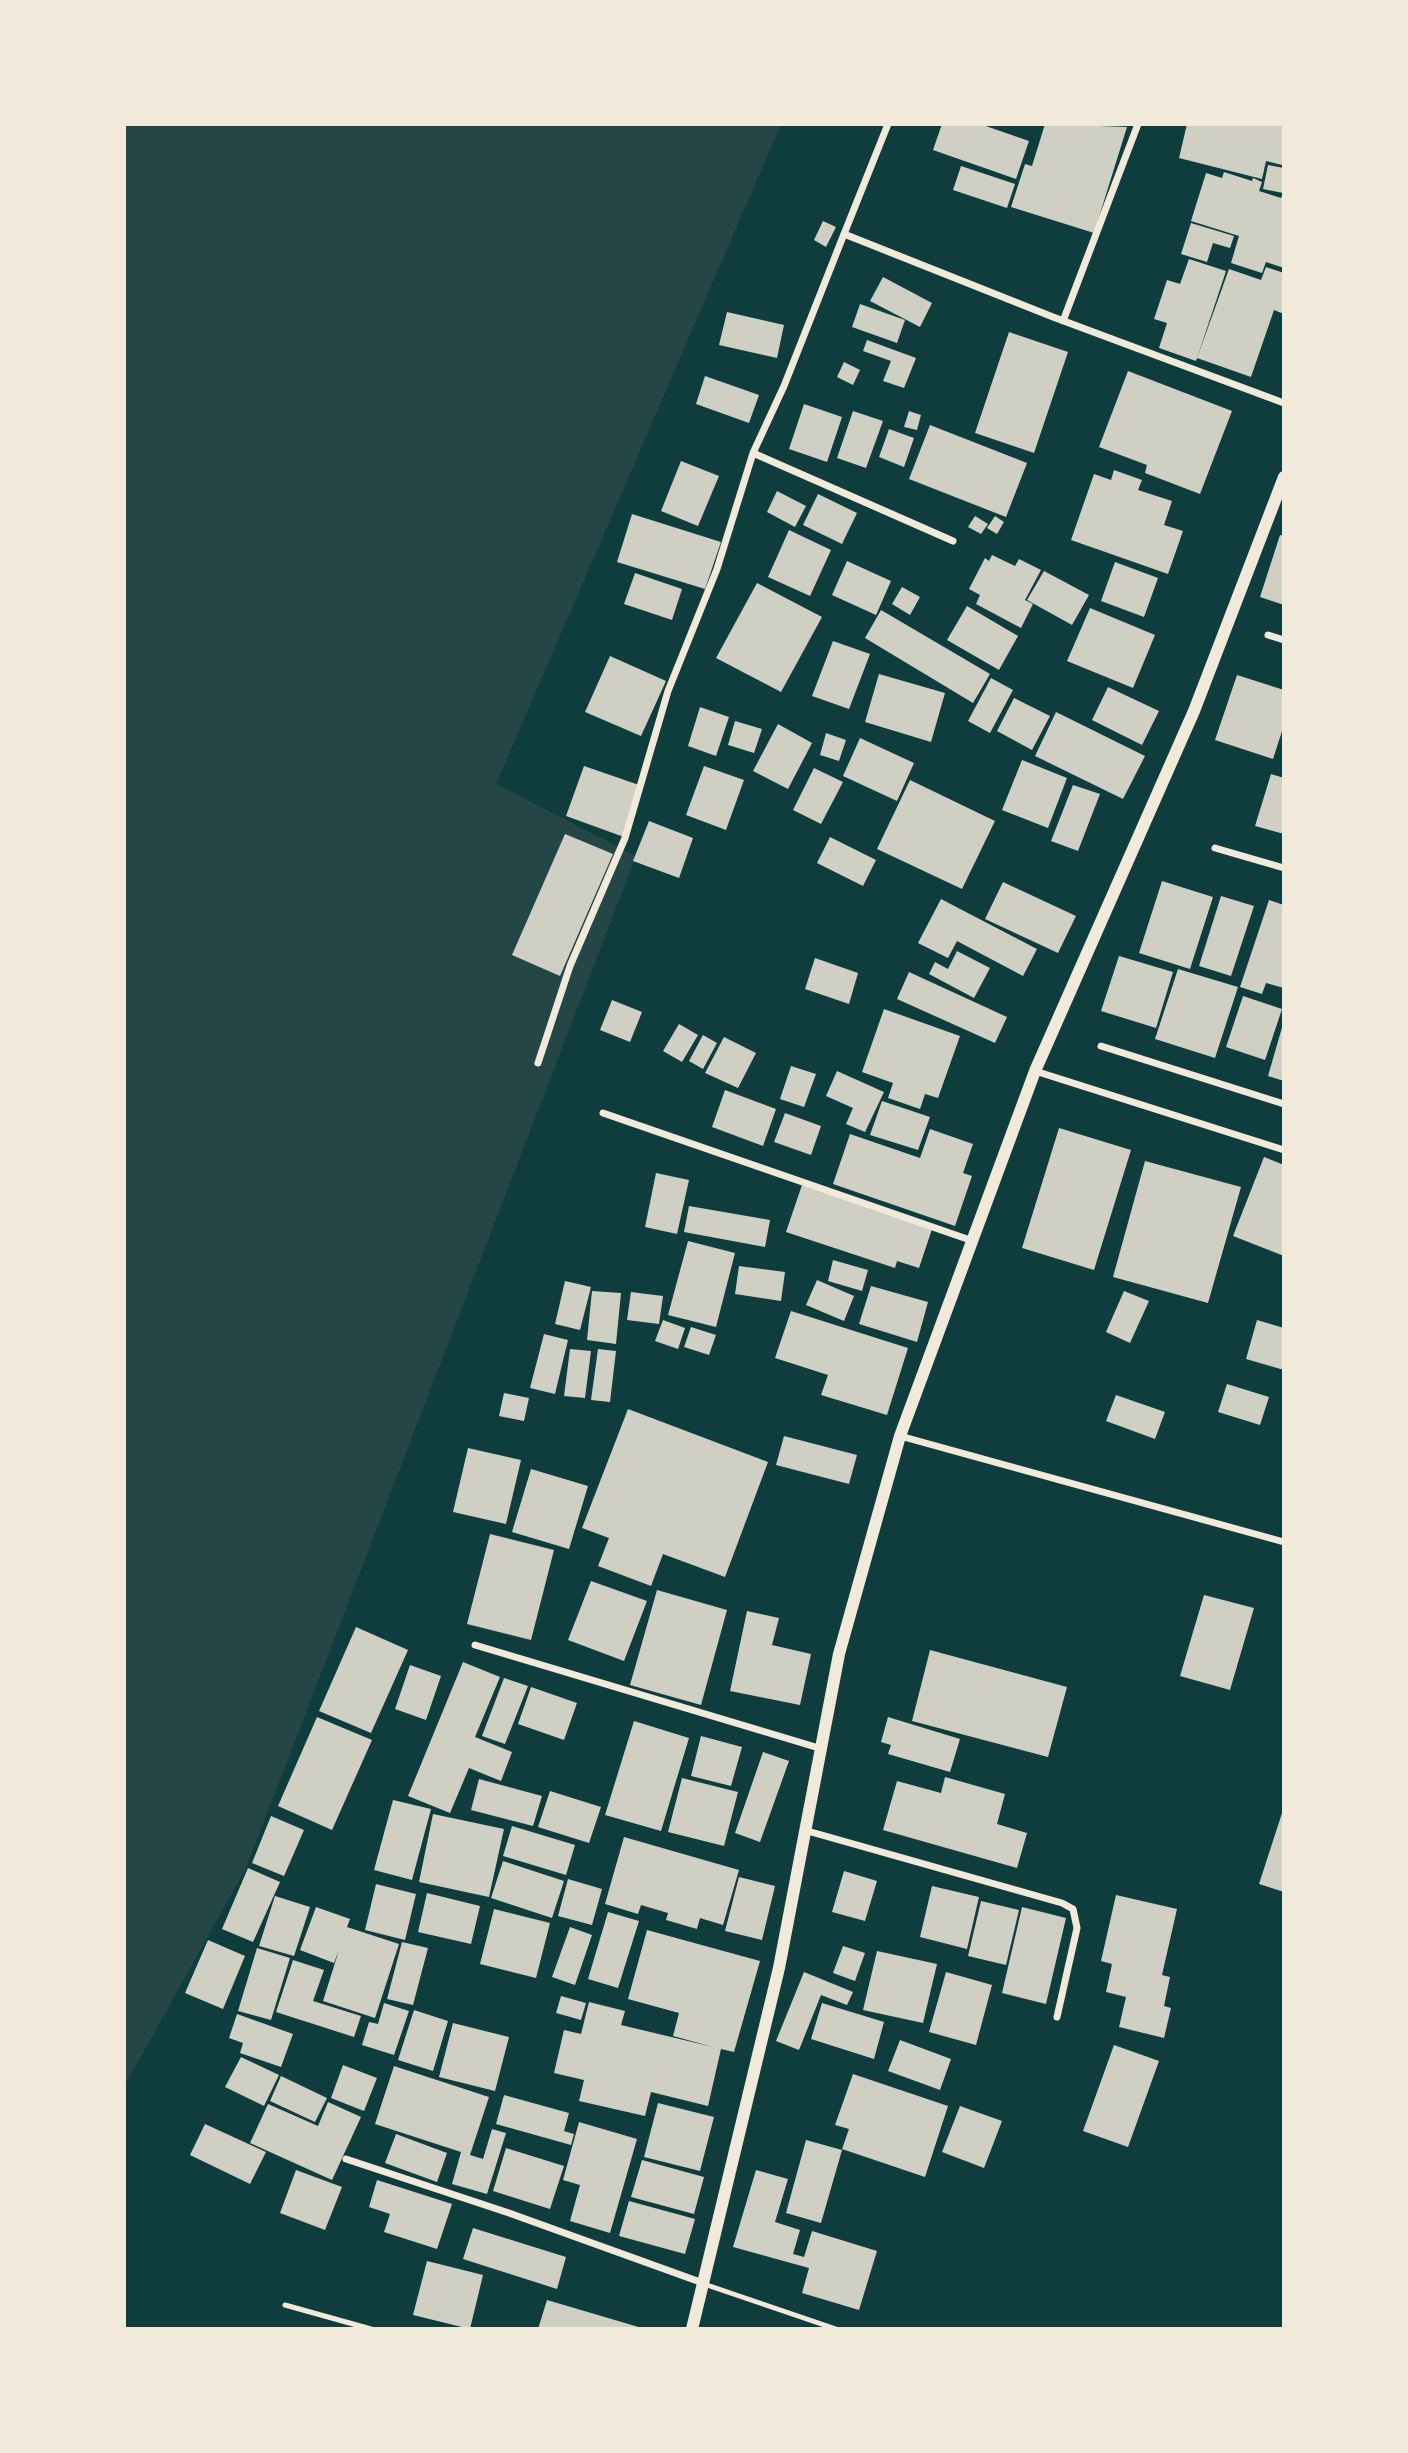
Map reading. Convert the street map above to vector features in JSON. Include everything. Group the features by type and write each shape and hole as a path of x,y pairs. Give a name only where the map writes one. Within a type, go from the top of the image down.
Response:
{"street":[{"path":"538,1063 570,966 625,838 668,691 718,569 753,453 784,386 888,124"},
{"path":"1063,321 1138,124"},
{"path":"844,234 1063,321 1284,403"},
{"path":"753,453 953,541"},
{"path":"692,2329 779,1968 820,1748 866,1550 900,1436 1035,1071 1194,711 1284,477"},
{"path":"1268,635 1284,640"},
{"path":"1215,848 1284,869"},
{"path":"1101,1046 1284,1104"},
{"path":"1035,1071 1284,1150"},
{"path":"603,1113 973,1241"},
{"path":"900,1436 1284,1542"},
{"path":"475,1645 820,1748"},
{"path":"804,1830 1062,1903 1073,1909 1077,1928 1057,2017"},
{"path":"346,2159 509,2213 704,2284"}],"lane":[{"path":"704,2284 836,2329"},
{"path":"285,2305 371,2329"}],"shaded area":[{"path":"124,124 781,124 496,784 636,856 246,1868 124,2087"}],"building":[{"path":"942,124 980,124 1029,141 1016,179 933,150"},
{"path":"1045,124 1127,127 1094,233 1011,207 1025,164 1032,166"},
{"path":"1187,124 1282,124 1282,165 1266,161 1262,179 1179,158"},
{"path":"1268,165 1284,168 1284,268 1266,262 1262,273 1231,263 1239,236 1191,221 1206,173 1222,178 1224,172 1252,181 1253,178 1262,182 1259,191 1281,198 1283,193 1263,189"},
{"path":"961,166 1015,184 1007,208 953,190"},
{"path":"823,221 836,227 826,247 814,240"},
{"path":"1191,223 1234,236 1230,248 1213,243 1207,262 1181,254"},
{"path":"1189,259 1226,271 1196,361 1159,348 1167,323 1154,319 1167,280 1180,284"},
{"path":"1266,267 1284,273 1284,314 1274,310 1251,377 1197,358 1229,269 1261,280"},
{"path":"883,277 932,303 920,327 870,301"},
{"path":"860,304 905,320 897,343 852,327"},
{"path":"727,312 784,325 777,358 719,345"},
{"path":"1009,332 1068,352 1034,453 975,433"},
{"path":"867,340 916,358 904,388 883,381 891,361 863,351"},
{"path":"844,362 860,370 853,385 837,377"},
{"path":"1128,371 1232,411 1200,494 1145,473 1147,465 1099,447"},
{"path":"705,376 759,395 749,423 696,404"},
{"path":"804,404 842,417 827,462 789,449"},
{"path":"853,411 883,421 866,468 837,458"},
{"path":"909,411 921,415 917,430 904,427"},
{"path":"930,425 1027,463 1006,517 909,479"},
{"path":"889,429 914,438 904,467 879,457"},
{"path":"681,461 719,476 698,526 661,511"},
{"path":"1114,470 1142,480 1138,490 1172,501 1164,525 1183,531 1168,574 1071,540 1094,474 1111,480"},
{"path":"777,491 806,506 795,527 767,512"},
{"path":"818,494 857,513 842,544 803,525"},
{"path":"632,514 721,542 705,589 617,562"},
{"path":"975,516 988,524 981,534 968,527"},
{"path":"995,516 1004,522 997,534 987,528"},
{"path":"789,530 831,550 810,596 768,577"},
{"path":"1280,535 1284,536 1284,605 1260,597"},
{"path":"992,555 1015,566 1019,559 1041,570 1025,600 1033,604 1021,628 976,604 980,595 969,589 985,558 989,561"},
{"path":"847,561 891,581 876,615 832,595"},
{"path":"1115,562 1158,578 1144,617 1101,601"},
{"path":"1044,571 1089,595 1072,625 1027,600"},
{"path":"635,573 682,589 672,620 624,604"},
{"path":"757,583 822,617 781,692 716,658"},
{"path":"902,587 920,597 910,615 892,604"},
{"path":"967,606 1018,636 999,670 947,640"},
{"path":"1090,608 1155,635 1133,688 1067,661"},
{"path":"881,610 990,674 973,703 865,638"},
{"path":"833,641 870,654 849,709 812,696"},
{"path":"610,656 666,681 641,736 585,712"},
{"path":"879,674 945,693 931,742 865,722"},
{"path":"1237,675 1284,690 1284,725 1273,759 1215,740"},
{"path":"991,678 1013,690 990,733 968,721"},
{"path":"1108,687 1159,711 1142,745 1092,720"},
{"path":"1014,698 1050,716 1032,750 997,731"},
{"path":"700,707 729,717 716,756 688,746"},
{"path":"1056,712 1145,756 1123,799 1035,756"},
{"path":"735,721 762,729 754,753 728,745"},
{"path":"778,724 812,743 788,789 753,771"},
{"path":"826,733 846,740 839,761 820,755"},
{"path":"860,738 914,763 897,801 843,776"},
{"path":"1022,760 1067,778 1048,828 1002,810"},
{"path":"584,766 642,786 624,837 566,816"},
{"path":"704,766 744,780 726,830 686,815"},
{"path":"814,768 843,782 821,824 793,810"},
{"path":"1271,774 1284,778 1284,834 1255,826"},
{"path":"910,780 995,821 962,889 877,849"},
{"path":"1073,785 1100,794 1078,851 1051,841"},
{"path":"649,821 693,838 679,878 633,861"},
{"path":"565,834 613,854 560,976 512,955"},
{"path":"830,837 876,860 863,886 817,863"},
{"path":"1162,881 1213,897 1190,969 1139,953"},
{"path":"1003,882 1076,916 1058,953 985,919"},
{"path":"1221,896 1254,906 1231,976 1199,966"},
{"path":"941,899 1037,949 1023,976 957,941 948,958 918,943"},
{"path":"1269,900 1284,905 1284,988 1266,983 1262,994 1240,987"},
{"path":"957,951 990,968 974,998 929,974 935,962 948,969"},
{"path":"1119,956 1173,972 1156,1028 1101,1011"},
{"path":"815,958 858,973 849,1004 805,989"},
{"path":"1178,969 1238,987 1215,1058 1155,1039"},
{"path":"909,972 1007,1017 995,1043 897,999"},
{"path":"1243,996 1282,1009 1265,1060 1226,1047"},
{"path":"612,1000 642,1012 630,1042 600,1030"},
{"path":"884,1009 960,1036 938,1098 925,1094 920,1109 888,1098 893,1083 862,1072"},
{"path":"679,1024 698,1035 682,1062 663,1051"},
{"path":"1284,1025 1284,1081 1268,1076"},
{"path":"703,1035 717,1043 703,1069 689,1061"},
{"path":"724,1037 756,1053 738,1088 705,1073"},
{"path":"791,1066 816,1074 804,1107 780,1099"},
{"path":"837,1071 884,1092 865,1132 846,1124 853,1108 826,1096"},
{"path":"725,1090 776,1109 763,1146 712,1127"},
{"path":"882,1101 930,1117 918,1150 870,1135"},
{"path":"785,1113 821,1126 811,1155 774,1142"},
{"path":"1059,1128 1131,1150 1094,1270 1022,1248"},
{"path":"930,1129 973,1144 963,1173 972,1176 955,1226 833,1184 850,1134 920,1158"},
{"path":"1264,1157 1284,1165 1284,1256 1233,1236"},
{"path":"1145,1161 1241,1187 1208,1303 1113,1277"},
{"path":"656,1173 689,1180 677,1234 645,1227"},
{"path":"802,1185 932,1229 919,1268 897,1261 895,1268 786,1232"},
{"path":"689,1206 770,1220 765,1247 684,1232"},
{"path":"688,1241 735,1253 716,1327 668,1315"},
{"path":"833,1260 868,1270 862,1291 828,1281"},
{"path":"739,1266 785,1272 781,1301 735,1294"},
{"path":"817,1280 854,1296 844,1321 806,1305"},
{"path":"565,1281 591,1287 580,1330 555,1324"},
{"path":"871,1286 928,1302 917,1342 859,1324"},
{"path":"592,1291 621,1293 616,1344 587,1340"},
{"path":"1124,1291 1149,1301 1130,1343 1106,1332"},
{"path":"631,1292 663,1296 659,1324 627,1320"},
{"path":"791,1311 908,1348 887,1415 821,1395 828,1375 775,1358"},
{"path":"663,1320 685,1328 678,1349 655,1341"},
{"path":"1257,1320 1284,1328 1284,1370 1246,1359"},
{"path":"691,1327 716,1335 709,1355 684,1347"},
{"path":"544,1334 568,1340 555,1394 530,1388"},
{"path":"570,1349 591,1351 585,1398 564,1396"},
{"path":"598,1349 616,1351 610,1402 591,1400"},
{"path":"1227,1384 1269,1397 1260,1425 1218,1412"},
{"path":"504,1393 529,1398 524,1421 499,1416"},
{"path":"1116,1395 1165,1412 1155,1439 1106,1421"},
{"path":"628,1409 768,1462 725,1577 663,1554 651,1586 598,1566 609,1538 582,1528"},
{"path":"784,1436 857,1455 849,1484 776,1465"},
{"path":"468,1448 521,1460 506,1524 453,1512"},
{"path":"531,1469 588,1486 569,1549 512,1532"},
{"path":"490,1534 554,1550 531,1640 467,1624"},
{"path":"591,1581 647,1601 624,1661 568,1640"},
{"path":"657,1590 727,1610 701,1705 630,1685"},
{"path":"1204,1595 1254,1608 1230,1690 1180,1676"},
{"path":"747,1611 779,1618 772,1645 811,1654 800,1705 730,1691"},
{"path":"356,1627 408,1650 371,1733 319,1711"},
{"path":"930,1650 1067,1687 1048,1757 912,1721"},
{"path":"463,1662 500,1677 475,1737 512,1752 501,1781 469,1768 450,1813 408,1796"},
{"path":"410,1665 441,1676 426,1720 395,1709"},
{"path":"504,1678 528,1686 505,1744 482,1736"},
{"path":"531,1687 577,1703 564,1740 518,1724"},
{"path":"317,1717 372,1740 332,1830 278,1806"},
{"path":"888,1717 960,1739 950,1772 888,1754 891,1745 881,1742"},
{"path":"634,1721 689,1738 661,1831 605,1815"},
{"path":"701,1736 742,1747 731,1786 691,1776"},
{"path":"763,1752 789,1761 760,1842 735,1833"},
{"path":"945,1777 1005,1794 997,1824 1027,1833 1017,1868 883,1830 897,1781 941,1793"},
{"path":"682,1778 738,1792 724,1846 668,1832"},
{"path":"479,1779 542,1796 533,1826 471,1810"},
{"path":"550,1791 601,1807 589,1843 538,1827"},
{"path":"393,1800 431,1809 412,1880 374,1870"},
{"path":"1284,1811 1284,1892 1259,1884"},
{"path":"433,1814 504,1829 489,1897 419,1882"},
{"path":"271,1816 304,1830 284,1876 252,1863"},
{"path":"512,1826 575,1845 566,1875 503,1856"},
{"path":"624,1837 739,1870 723,1925 700,1918 697,1929 666,1920 668,1913 641,1905 638,1914 605,1904"},
{"path":"503,1861 564,1881 552,1918 491,1898"},
{"path":"248,1868 280,1882 253,1942 222,1929"},
{"path":"844,1871 877,1881 865,1921 832,1912"},
{"path":"739,1877 775,1886 762,1940 725,1931"},
{"path":"568,1879 602,1889 592,1925 558,1916"},
{"path":"376,1884 416,1894 405,1940 365,1930"},
{"path":"932,1886 979,1897 967,1949 920,1937"},
{"path":"427,1893 480,1906 471,1944 418,1932"},
{"path":"1116,1895 1177,1909 1162,1975 1170,1977 1164,2006 1171,2008 1164,2038 1119,2027 1126,1997 1106,1992 1112,1964 1101,1961"},
{"path":"275,1896 310,1907 294,1956 259,1946"},
{"path":"981,1901 1019,1910 1006,1965 968,1956"},
{"path":"316,1907 350,1919 347,1927 399,1944 375,2018 323,2001 339,1950 334,1963 300,1950"},
{"path":"1022,1907 1066,1918 1046,2004 1002,1993"},
{"path":"494,1909 550,1923 536,1978 480,1964"},
{"path":"608,1912 639,1921 618,1988 588,1979"},
{"path":"570,1927 592,1935 575,1985 552,1977"},
{"path":"647,1930 760,1961 734,2052 721,2049 708,2106 651,2092 645,2116 579,2101 584,2080 554,2073 564,2030 581,2034 589,2002 625,2011 621,2025 713,2047 673,2036 679,2013 628,1999"},
{"path":"208,1940 245,1956 223,2009 185,1993"},
{"path":"402,1942 428,1948 413,2005 387,1999"},
{"path":"843,1946 865,1953 855,1981 833,1973"},
{"path":"257,1948 290,1958 271,2020 238,2011"},
{"path":"877,1951 937,1964 923,2023 863,2010"},
{"path":"293,1960 324,1970 313,2001 361,2016 354,2037 276,2012"},
{"path":"804,1972 853,1992 847,2005 821,1995 799,2050 776,2041"},
{"path":"946,1972 992,1985 976,2045 929,2032"},
{"path":"561,1996 586,2003 581,2020 556,2013"},
{"path":"384,2003 409,2011 394,2055 362,2045 369,2022 378,2024"},
{"path":"822,2003 884,2022 874,2059 811,2039"},
{"path":"414,2010 448,2021 433,2071 398,2060"},
{"path":"237,2014 293,2034 281,2067 240,2053 243,2043 229,2038"},
{"path":"453,2023 509,2037 495,2091 439,2077"},
{"path":"900,2040 951,2059 940,2090 888,2071"},
{"path":"1114,2045 1159,2061 1128,2147 1083,2131"},
{"path":"241,2057 279,2075 264,2106 225,2087"},
{"path":"343,2065 377,2078 364,2111 331,2098"},
{"path":"394,2066 489,2097 470,2155 483,2159 492,2129 506,2133 487,2194 452,2184 461,2152 375,2124"},
{"path":"853,2074 948,2106 925,2177 842,2149 849,2129 835,2125"},
{"path":"281,2076 327,2098 315,2122 270,2101"},
{"path":"504,2095 569,2113 564,2131 574,2134 571,2145 496,2124"},
{"path":"328,2102 361,2117 332,2180 250,2143 268,2104 318,2126"},
{"path":"658,2103 714,2117 700,2171 644,2157"},
{"path":"960,2106 1002,2121 984,2168 942,2152"},
{"path":"579,2122 637,2139 610,2233 570,2221 580,2185 563,2180"},
{"path":"205,2124 266,2152 250,2184 190,2155"},
{"path":"396,2134 447,2153 437,2182 385,2163"},
{"path":"806,2140 842,2150 821,2223 786,2213"},
{"path":"506,2148 564,2166 550,2209 493,2191"},
{"path":"642,2160 704,2177 694,2214 631,2197"},
{"path":"296,2170 342,2187 325,2230 280,2213"},
{"path":"756,2170 788,2179 775,2222 800,2230 793,2254 804,2257 812,2231 877,2251 859,2310 802,2293 809,2268 733,2247"},
{"path":"377,2180 452,2204 437,2249 384,2232 390,2214 369,2207"},
{"path":"629,2201 695,2219 685,2254 619,2236"},
{"path":"473,2228 566,2257 557,2289 463,2259"},
{"path":"427,2261 483,2275 470,2329 413,2315"},
{"path":"547,2300 642,2328 642,2329 538,2329"}]}
